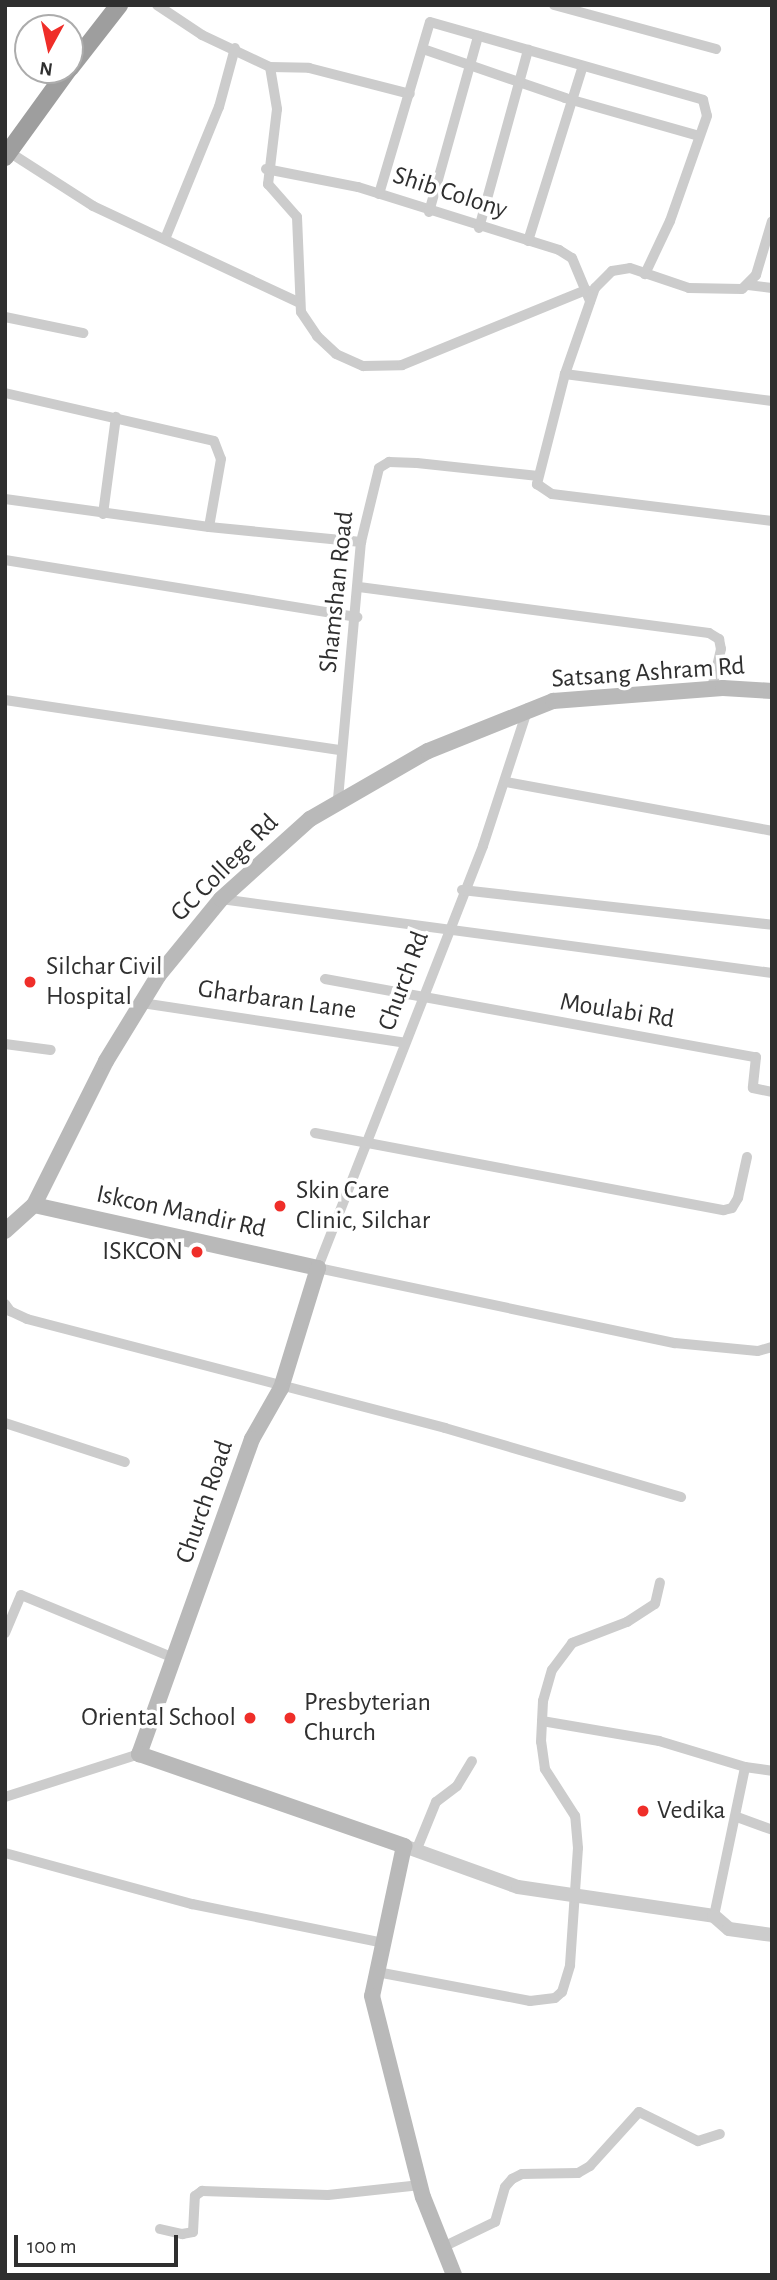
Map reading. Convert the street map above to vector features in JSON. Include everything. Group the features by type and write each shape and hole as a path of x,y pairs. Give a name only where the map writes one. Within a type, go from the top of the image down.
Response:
{"highway":[{"path":"84,50 120,5"},
{"path":"7,155 58,84"}],"main road":[{"name":"Satsang Ashram Rd","path":"528,708 553,701 712,688 772,691"},
{"name":"GC College Rd","path":"5,1231 34,1205 101,1071 158,976 221,899 265,855 338,799 428,751 528,708"},
{"name":"Iskcon Mandir Rd","path":"34,1205 317,1268"},
{"name":"Church Road","path":"139,1754 252,1439 281,1388 317,1268"},
{"path":"139,1754 410,1848 383,1943 372,1996 420,2185 454,2275"}],"street":[{"path":"157,5 202,34 270,67 309,68 410,94"},
{"path":"557,6 716,49"},
{"path":"379,194 430,22 703,100 708,110 660,245 648,270"},
{"path":"429,212 478,36"},
{"path":"164,239 219,107 235,48"},
{"path":"423,49 469,67 570,99 699,135"},
{"path":"479,228 528,50"},
{"path":"528,241 570,99 583,66"},
{"path":"270,67 277,109 271,169 272,193 293,211 299,224 298,302 306,322 336,354 350,363 382,367 402,365 586,290 621,267 648,270 689,288 734,291 748,285 756,275 772,221"},
{"path":"7,155 93,206 298,302"},
{"name":"Shib Colony","path":"271,169 379,194 479,228 559,250 576,264 586,290"},
{"path":"748,285 772,288"},
{"path":"586,290 538,476 540,489 552,494 772,521"},
{"path":"5,317 83,333"},
{"path":"565,374 772,401"},
{"path":"5,393 204,436 219,446 209,527"},
{"path":"103,514 116,417"},
{"name":"Shamshan Road","path":"338,799 339,750 357,617 361,542 375,480 384,464 417,463 538,476"},
{"path":"5,499 209,527 361,542"},
{"path":"5,560 357,617"},
{"path":"359,587 709,633 719,639 721,649 712,688"},
{"path":"5,700 339,750"},
{"name":"Church Rd","path":"317,1268 506,782 528,708"},
{"path":"506,782 772,831"},
{"path":"462,890 772,925"},
{"path":"221,899 772,973"},
{"path":"325,979 421,999"},
{"name":"Moulabi Rd","path":"421,999 757,1057 752,1088 772,1092"},
{"name":"Gharbaran Lane","path":"142,1003 405,1043"},
{"path":"5,1044 51,1050"},
{"path":"315,1133 723,1210 732,1208 738,1198 747,1157"},
{"path":"317,1268 675,1343 758,1351 772,1348"},
{"path":"5,1304 10,1311 27,1319 281,1388 458,1431 681,1497"},
{"path":"5,1423 125,1462"},
{"path":"377,1972 530,2001 555,1998 562,1992 570,1965 575,1816 545,1769 542,1721 552,1670 572,1643 627,1622 655,1604 660,1583"},
{"path":"5,1633 21,1595 174,1658"},
{"path":"542,1721 659,1741 745,1767 772,1771"},
{"path":"5,1797 139,1754"},
{"path":"472,1761 457,1786 436,1802 410,1848 517,1887 714,1916 729,1928 772,1935"},
{"path":"714,1916 737,1817 745,1767"},
{"path":"737,1817 772,1830"},
{"path":"5,1853 192,1904 383,1943"},
{"path":"443,2247 495,2222 505,2187 512,2179 522,2174 578,2173 590,2166 639,2112 698,2141 720,2134"},
{"path":"160,2229 182,2234 194,2232 195,2196 202,2191 328,2195 420,2185"}],"place":[{"name":"Silchar Civil Hospital","path":"30,982"},
{"name":"Skin Care Clinic, Silchar","path":"280,1206"},
{"name":"ISKCON","path":"197,1252"},
{"name":"Oriental School","path":"250,1718"},
{"name":"Presbyterian Church","path":"290,1718"},
{"name":"Vedika","path":"643,1811"}]}
